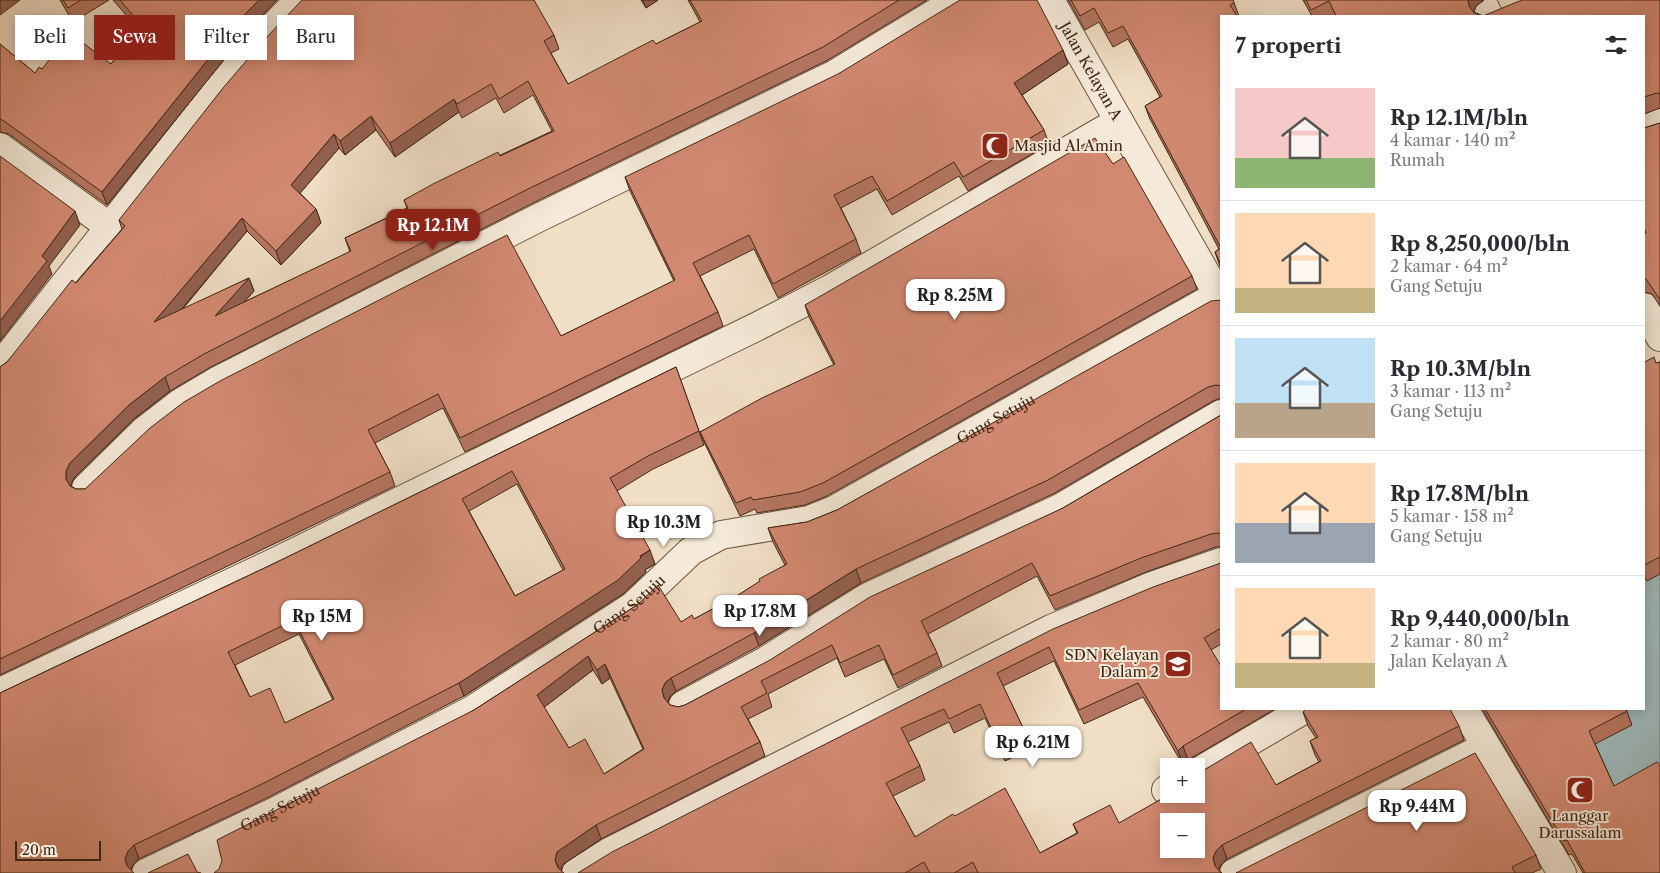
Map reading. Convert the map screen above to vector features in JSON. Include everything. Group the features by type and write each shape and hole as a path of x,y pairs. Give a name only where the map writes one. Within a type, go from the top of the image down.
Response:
{"street":[{"path":"0,366 216,92 299,0"},
{"path":"86,488 145,430 180,403 216,381 540,217 835,74 957,0"},
{"name":"Jalan Kelayan A","path":"1050,0 1220,298"},
{"path":"1486,10 1514,4"},
{"path":"0,692 271,564 758,326 830,289 1119,121"},
{"path":"1645,130 1660,123"},
{"path":"0,147 110,227"},
{"name":"Gang Setuju","path":"146,873 472,710 633,606 690,551 721,535 809,520 834,510 1220,298"},
{"path":"1645,309 1660,337"},
{"path":"683,705 767,660 868,597 1060,508 1220,415"},
{"path":"576,873 618,848 1051,629 1152,586 1220,562"},
{"path":"1205,768 1303,710"},
{"path":"1465,710 1562,873"},
{"path":"1234,873 1485,747"},
{"path":"202,846 212,873"}],"water":[{"path":"1645,381 1660,409 1660,873 1516,710 1645,710"}],"building":[{"path":"63,0 81,0 68,8"},
{"path":"120,0 259,0 244,15 185,15 185,60 208,60 102,192 0,119 0,44 15,56 15,60 19,60 35,73 39,67 42,69 49,60 84,60 84,44 94,51 94,60 106,60 111,64 114,60 175,60 175,15 133,15"},
{"path":"302,0 534,0 554,35 544,41 568,84 653,40 656,44 702,21 690,0 899,0 823,47 528,189 204,354 165,377 129,405 70,463 66,471 66,479 70,486 76,489 85,489 150,428 184,402 220,381 507,235 561,336 675,280 625,177 838,74 960,0 1037,0 1063,50 1014,83 1044,130 963,177 954,162 887,201 872,176 834,195 856,239 773,284 749,235 693,263 718,312 460,438 438,394 368,430 390,472 0,659 0,367 7,362 72,280 76,283 125,226 119,220 247,60 267,60 267,37 277,26 277,60 354,60 354,15 288,15","holes":["528,81 554,131 500,156 498,152 404,200 408,208 345,238 351,251 215,316 249,278 154,322 242,218 276,251 316,209 291,185 334,134 340,141 371,116 390,143 454,99 457,104 491,84 499,99"]},
{"path":"1071,0 1233,0 1234,3 1230,5 1236,15 1220,15 1220,246 1145,106 1162,96 1123,26 1108,33 1094,8 1080,16"},
{"path":"1306,0 1468,0 1469,6 1474,13 1480,15 1336,15 1329,1 1311,10"},
{"path":"1522,0 1660,0 1660,94 1657,93 1645,97 1645,15 1485,15"},
{"path":"1660,123 1660,298 1645,278 1645,128"},
{"path":"1095,138 1113,164 1124,157 1192,276 823,483 800,492 753,500 751,497 736,503 700,432 762,398 835,364 805,305"},
{"path":"0,156 75,211 42,256 47,261 0,321"},
{"path":"1220,249 1220,263 1215,252"},
{"path":"1220,300 1220,386 1208,387 1048,480 856,569 754,633 671,678 665,683 662,690 664,698 670,705 678,707 685,705 770,660 870,597 1063,508 1220,416 1220,534 1211,534 1141,558 1050,596 1032,563 921,621 937,653 893,675 879,645 840,663 832,645 761,681 767,693 741,707 760,742 596,825 557,852 555,860 558,868 564,873 214,873 219,869 222,861 217,840 474,710 637,605 658,585 681,622 692,615 694,619 735,597 760,581 759,579 787,564 768,528 807,522 837,510 1211,301","holes":["588,656 597,670 605,664 644,749 604,774 585,739 569,748 537,695"]},
{"path":"1654,357 1656,363 1660,362 1660,557 1645,564 1645,362"},
{"path":"676,367 699,431 648,456 610,478 650,550 640,556 641,558 618,580 459,683 262,784 134,845 128,851 125,859 127,866 134,873 0,873 0,693 273,564","holes":["512,471 565,569 515,596 462,499","294,620 334,699 285,723 270,688 250,697 228,652"]},
{"path":"1220,563 1220,629 1204,638 1220,664 1220,710 1244,710 1183,746 1178,751 1138,683 1079,710 1049,647 997,673 1026,734 1000,747 980,704 949,719 944,709 901,728 920,766 886,783 915,837 953,814 955,816 1005,788 1040,853 1078,833 1073,824 1110,805 1119,823 1160,800 1160,803 1205,803 1205,769 1251,742 1276,785 1321,761 1310,741 1318,737 1303,712 1305,710 1451,710 1459,726 1222,845 1216,851 1213,858 1215,866 1221,873 978,873 973,862 954,873 930,873 924,862 905,873 578,873 612,852 1053,629 1153,587"},
{"path":"1486,710 1626,710 1589,731 1614,786 1657,762 1660,766 1660,873 1585,873 1567,840 1564,841"},
{"path":"1475,753 1536,855 1512,867 1515,873 1236,873"},
{"path":"188,854 197,872 201,873 148,873"}],"place":[{"name":"Masjid Al Amin","path":"995,146"},
{"name":"SDN Kelayan Dalam 2","path":"1178,664"},
{"name":"Langgar Darussalam","path":"1580,790"}]}
